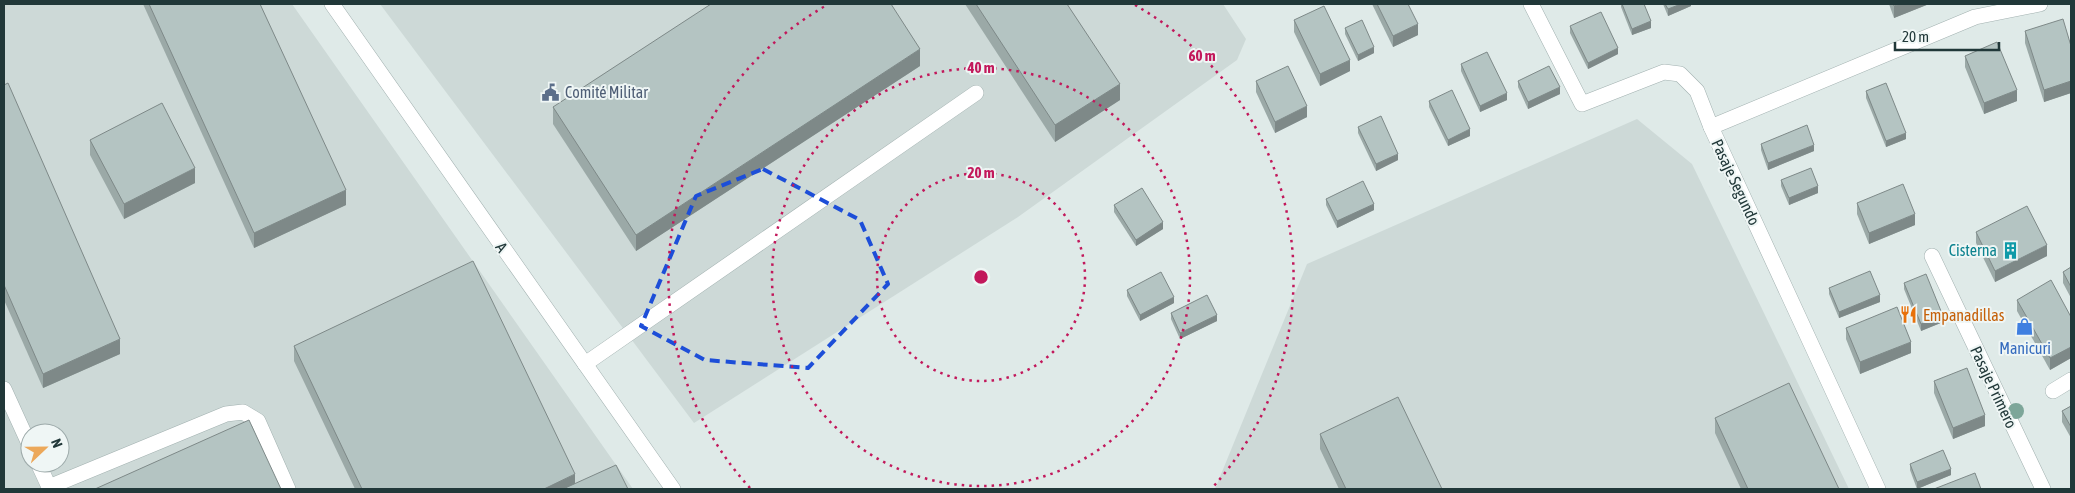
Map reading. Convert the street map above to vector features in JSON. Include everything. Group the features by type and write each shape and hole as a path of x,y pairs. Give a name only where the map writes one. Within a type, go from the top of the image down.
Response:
{"street":[{"name":"Pasaje Segundo","path":"1531,4 1582,104 1664,72 1680,74 1697,91 1878,489"},
{"path":"1712,127 1973,10 2040,4"},
{"name":"A","path":"340,6 672,489"},
{"path":"585,364 976,93"},
{"name":"Pasaje Primero","path":"1932,256 2043,489"},
{"path":"2053,391 2071,380"},
{"path":"4,389 20,424"},
{"path":"43,473 50,488 226,414 243,412 258,420 288,489"}],"highlighted area":[{"path":"763,169 860,220 888,284 808,368 705,360 641,326 696,196"}],"shaded area":[{"path":"4,4 292,4 633,489 4,489"},
{"path":"380,4 1223,4 1246,39 1237,60 1018,217 694,423"},
{"path":"1637,119 1692,164 1849,489 1215,489 1307,264"}],"building":[{"path":"149,4 260,4 346,190 254,233"},
{"path":"711,4 891,4 920,49 636,235 553,107"},
{"path":"976,4 1067,4 1120,84 1055,125"},
{"path":"1377,4 1408,4 1418,24 1393,36"},
{"path":"1622,4 1644,4 1651,21 1632,29"},
{"path":"1665,4 1681,4 1668,9"},
{"path":"1324,6 1350,60 1320,74 1294,20"},
{"path":"1601,12 1618,48 1588,63 1570,26"},
{"path":"2063,19 2071,46 2071,81 2044,90 2025,31"},
{"path":"1362,20 1374,47 1358,55 1345,28"},
{"path":"1997,42 2017,90 1984,103 1965,56"},
{"path":"1487,52 1507,93 1480,106 1461,64"},
{"path":"1288,66 1307,106 1275,122 1256,81"},
{"path":"1549,66 1560,87 1528,102 1518,81"},
{"path":"8,83 120,339 43,374 4,285 4,85"},
{"path":"1886,83 1906,133 1886,141 1866,91"},
{"path":"1452,90 1470,129 1448,140 1429,101"},
{"path":"162,103 195,168 124,204 90,140"},
{"path":"1381,116 1398,154 1376,164 1358,127"},
{"path":"1807,125 1814,145 1768,163 1761,144"},
{"path":"1811,168 1818,186 1789,198 1781,180"},
{"path":"1363,181 1374,204 1337,221 1326,199"},
{"path":"1903,184 1915,214 1869,233 1857,203"},
{"path":"1142,188 1163,222 1136,240 1114,205"},
{"name":"Cisterna","path":"2027,206 2047,245 1995,271 1976,232"},
{"path":"473,261 575,474 544,489 362,489 294,346"},
{"path":"2071,267 2071,287 2063,272"},
{"path":"1870,271 1880,295 1839,312 1829,288"},
{"path":"1161,272 1174,297 1140,315 1127,290"},
{"path":"1926,274 1943,316 1921,324 1904,283"},
{"path":"2051,280 2071,317 2071,347 2050,358 2017,300"},
{"path":"1207,295 1217,315 1180,333 1171,313"},
{"path":"1897,307 1911,342 1860,362 1846,328"},
{"path":"1967,368 1985,415 1953,428 1934,381"},
{"path":"1789,383 1839,489 1748,489 1715,418"},
{"path":"1398,397 1442,489 1346,489 1320,434"},
{"path":"2071,406 2071,427 2062,411"},
{"path":"249,420 281,489 95,489"},
{"path":"1943,450 1951,469 1917,482 1910,464"},
{"path":"616,465 628,489 563,489"},
{"path":"1975,473 1981,489 1934,489"}],"place":[{"name":"Comité Militar","path":"551,92"},
{"name":"Cisterna","path":"2011,250"},
{"name":"Empanadillas","path":"1909,315"},
{"name":"Manicuri","path":"2025,327"}]}
